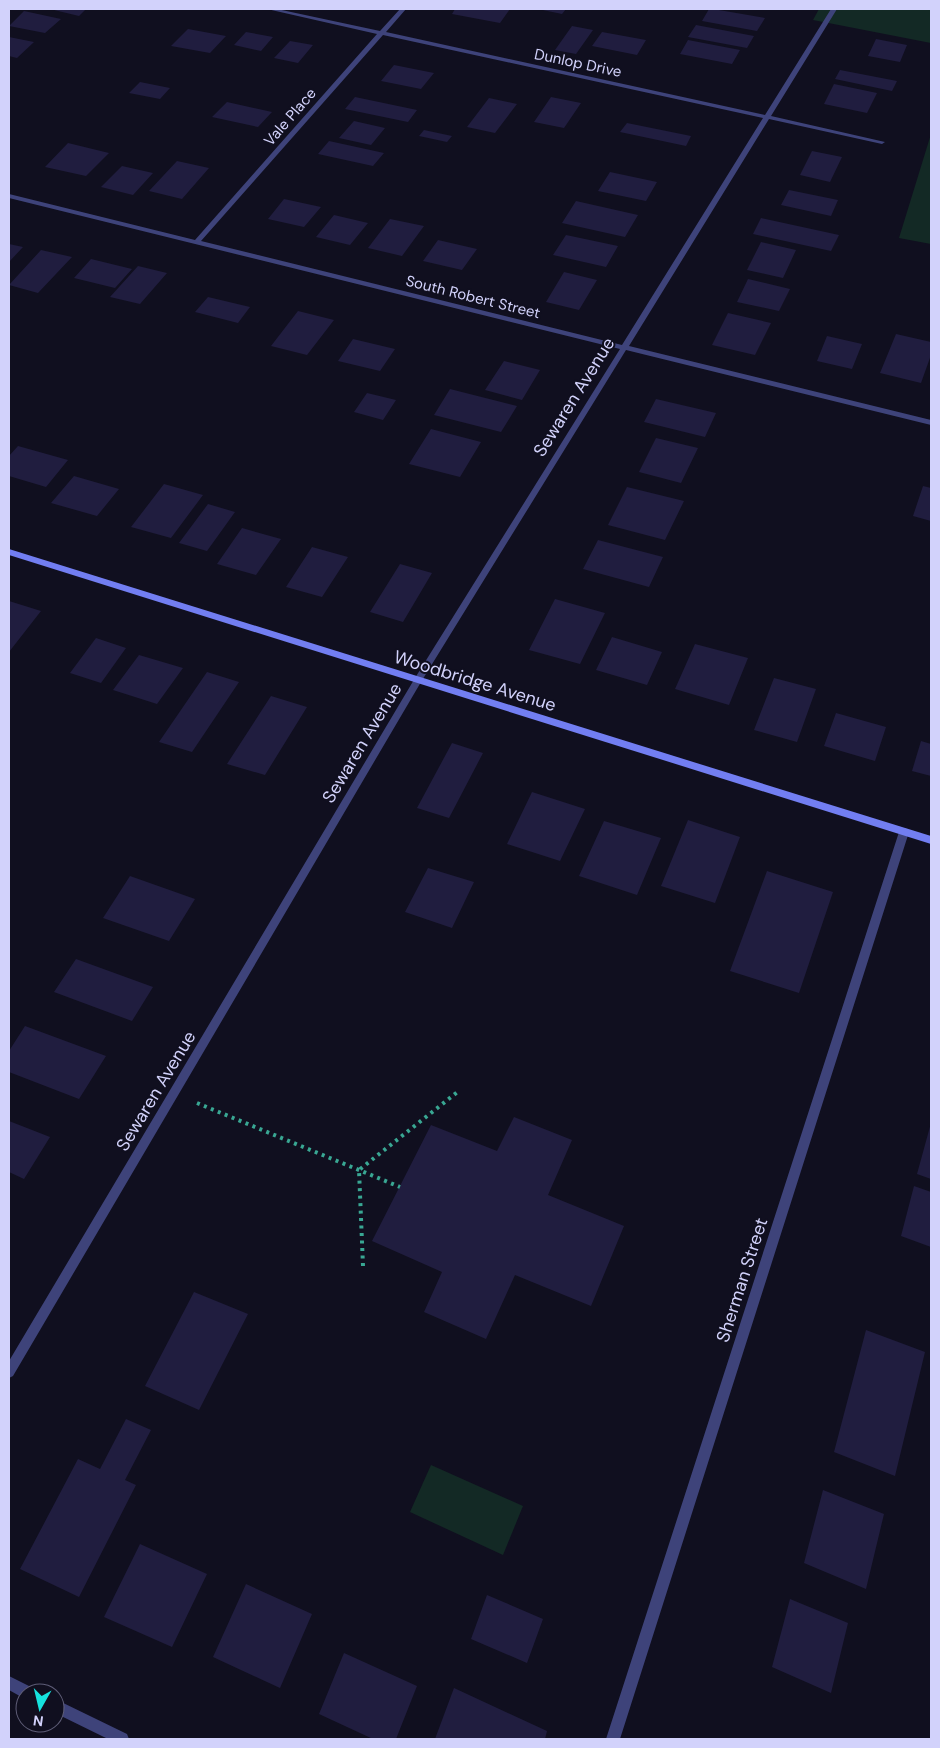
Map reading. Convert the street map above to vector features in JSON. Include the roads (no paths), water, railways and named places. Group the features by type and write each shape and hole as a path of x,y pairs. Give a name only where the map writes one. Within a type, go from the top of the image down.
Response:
{"street":[{"name":"Dunlop Drive","path":"270,9 882,142"},
{"name":"Vale Place","path":"196,243 403,9"},
{"name":"Sewaren Avenue","path":"9,1372 418,680 834,9"},
{"name":"South Robert Street","path":"9,196 931,423"},
{"name":"Woodbridge Avenue","path":"9,552 931,840"},
{"name":"Sherman Street","path":"613,1739 904,832"},
{"path":"65,1711 122,1739"}]}
